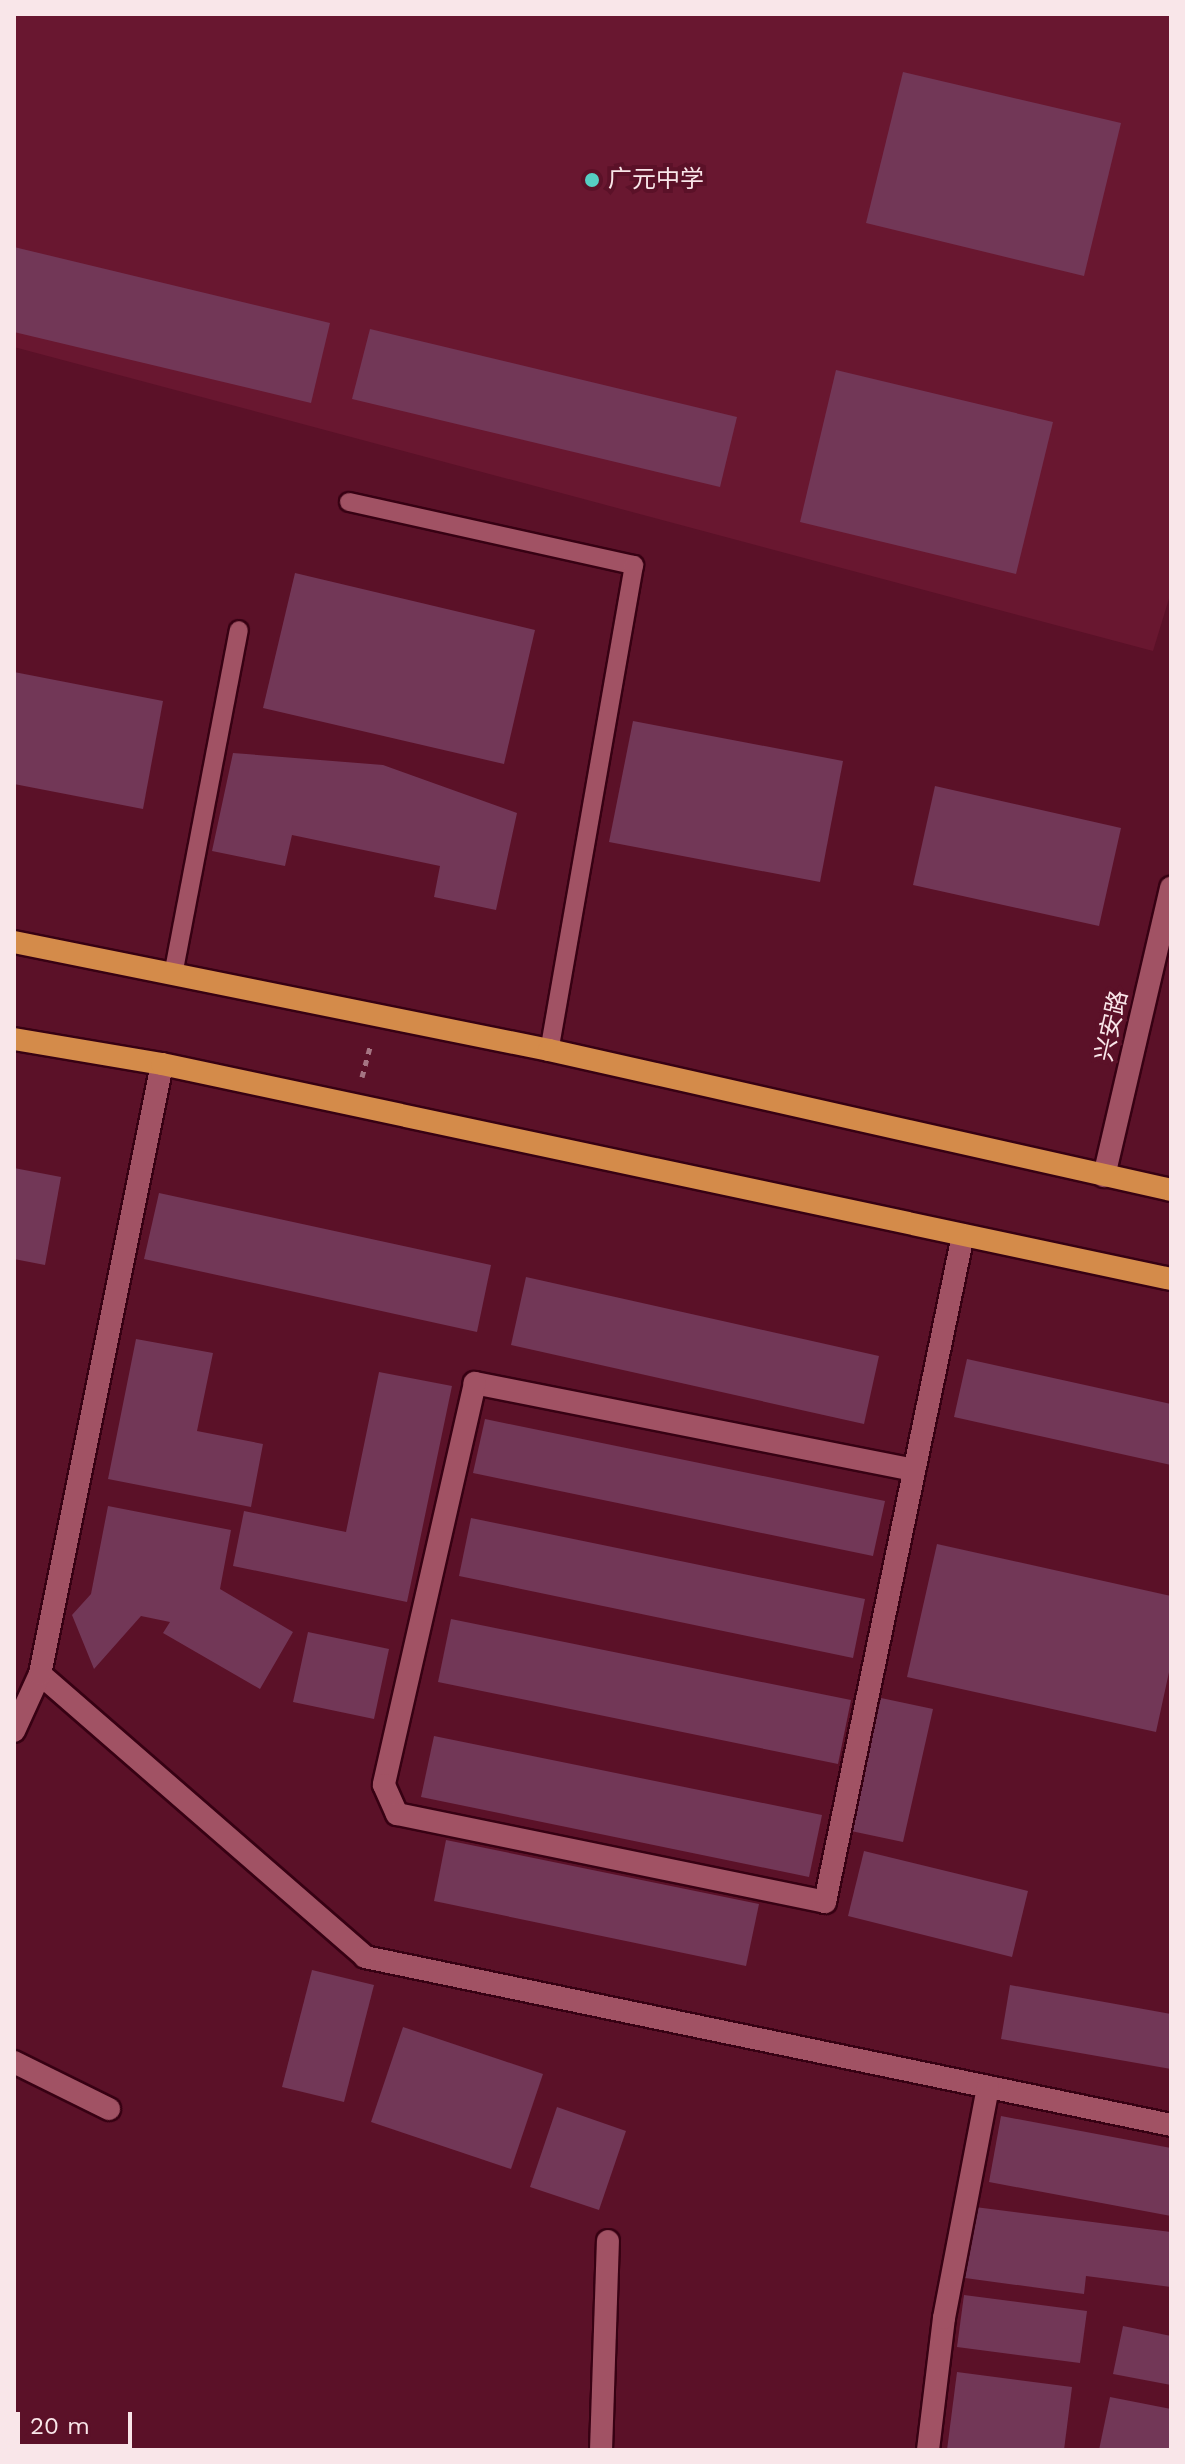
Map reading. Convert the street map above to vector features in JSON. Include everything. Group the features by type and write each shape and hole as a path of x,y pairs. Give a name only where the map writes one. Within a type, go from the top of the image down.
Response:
{"highway":[{"path":"14,942 378,1018 549,1050 1171,1190"},
{"path":"14,1039 162,1064 1171,1279"}],"street":[{"name":"兴安路","path":"1104,1176 1171,888"},
{"path":"14,1731 40,1674 162,1064"},
{"path":"914,1470 475,1383 384,1785 397,1814 825,1902 963,1235"},
{"path":"40,1674 365,1957 1171,2125"},
{"path":"14,2062 109,2109"},
{"path":"928,2450 944,2318 988,2087"},
{"path":"601,2450 608,2241"}],"lane":[{"path":"349,502 634,565 549,1050"},
{"path":"173,975 239,630"}],"path":[{"path":"355,1105 378,1018"}],"shaded area":[{"name":"广元中学","path":"14,14 1171,14 1171,592 1153,651 14,347"}],"building":[{"path":"903,72 1121,123 1084,276 866,223"},
{"path":"14,247 330,323 311,403 14,332"},
{"path":"370,329 737,417 720,487 352,399"},
{"path":"836,370 1053,422 1016,574 800,522"},
{"path":"295,573 535,630 504,764 263,708"},
{"path":"14,672 163,701 143,809 14,784"},
{"path":"633,721 843,761 820,882 609,842"},
{"path":"233,753 383,765 517,813 496,910 434,897 440,866 292,835 285,866 212,851"},
{"path":"935,786 1121,828 1099,926 913,885"},
{"path":"14,1168 61,1177 45,1265 14,1259"},
{"path":"159,1193 491,1265 477,1332 144,1259"},
{"path":"526,1277 879,1356 864,1424 511,1345"},
{"path":"136,1339 213,1353 197,1431 263,1444 251,1507 108,1479"},
{"path":"967,1359 1171,1404 1171,1465 954,1417"},
{"path":"379,1372 452,1386 407,1602 233,1566 244,1511 346,1532"},
{"path":"485,1419 885,1501 873,1556 473,1473"},
{"path":"108,1506 231,1530 220,1589 293,1632 260,1689 163,1633 170,1622 141,1616 94,1669 72,1615 91,1594"},
{"path":"471,1518 865,1599 853,1658 459,1576"},
{"path":"937,1544 1171,1596 1171,1663 1156,1732 907,1677"},
{"path":"451,1619 851,1700 838,1764 438,1682"},
{"path":"308,1632 389,1649 374,1719 293,1702"},
{"path":"881,1698 933,1709 903,1842 851,1831"},
{"path":"434,1736 822,1815 809,1877 421,1797"},
{"path":"446,1840 759,1904 746,1966 434,1901"},
{"path":"864,1851 1028,1891 1012,1957 848,1916"},
{"path":"312,1970 374,1985 344,2102 282,2087"},
{"path":"1010,1985 1171,2014 1171,2069 1001,2039"},
{"path":"403,2027 543,2074 511,2169 371,2122"},
{"path":"557,2107 626,2131 599,2210 530,2187"},
{"path":"1001,2116 1171,2148 1171,2216 989,2182"},
{"path":"975,2207 1171,2232 1171,2287 1086,2276 1084,2294 965,2278"},
{"path":"964,2295 1087,2311 1080,2363 957,2347"},
{"path":"1123,2326 1171,2336 1171,2385 1113,2374"},
{"path":"957,2372 1072,2387 1064,2450 947,2450"},
{"path":"1110,2397 1171,2409 1171,2450 1099,2450"}],"place":[{"name":"广元中学","path":"592,180"}]}
